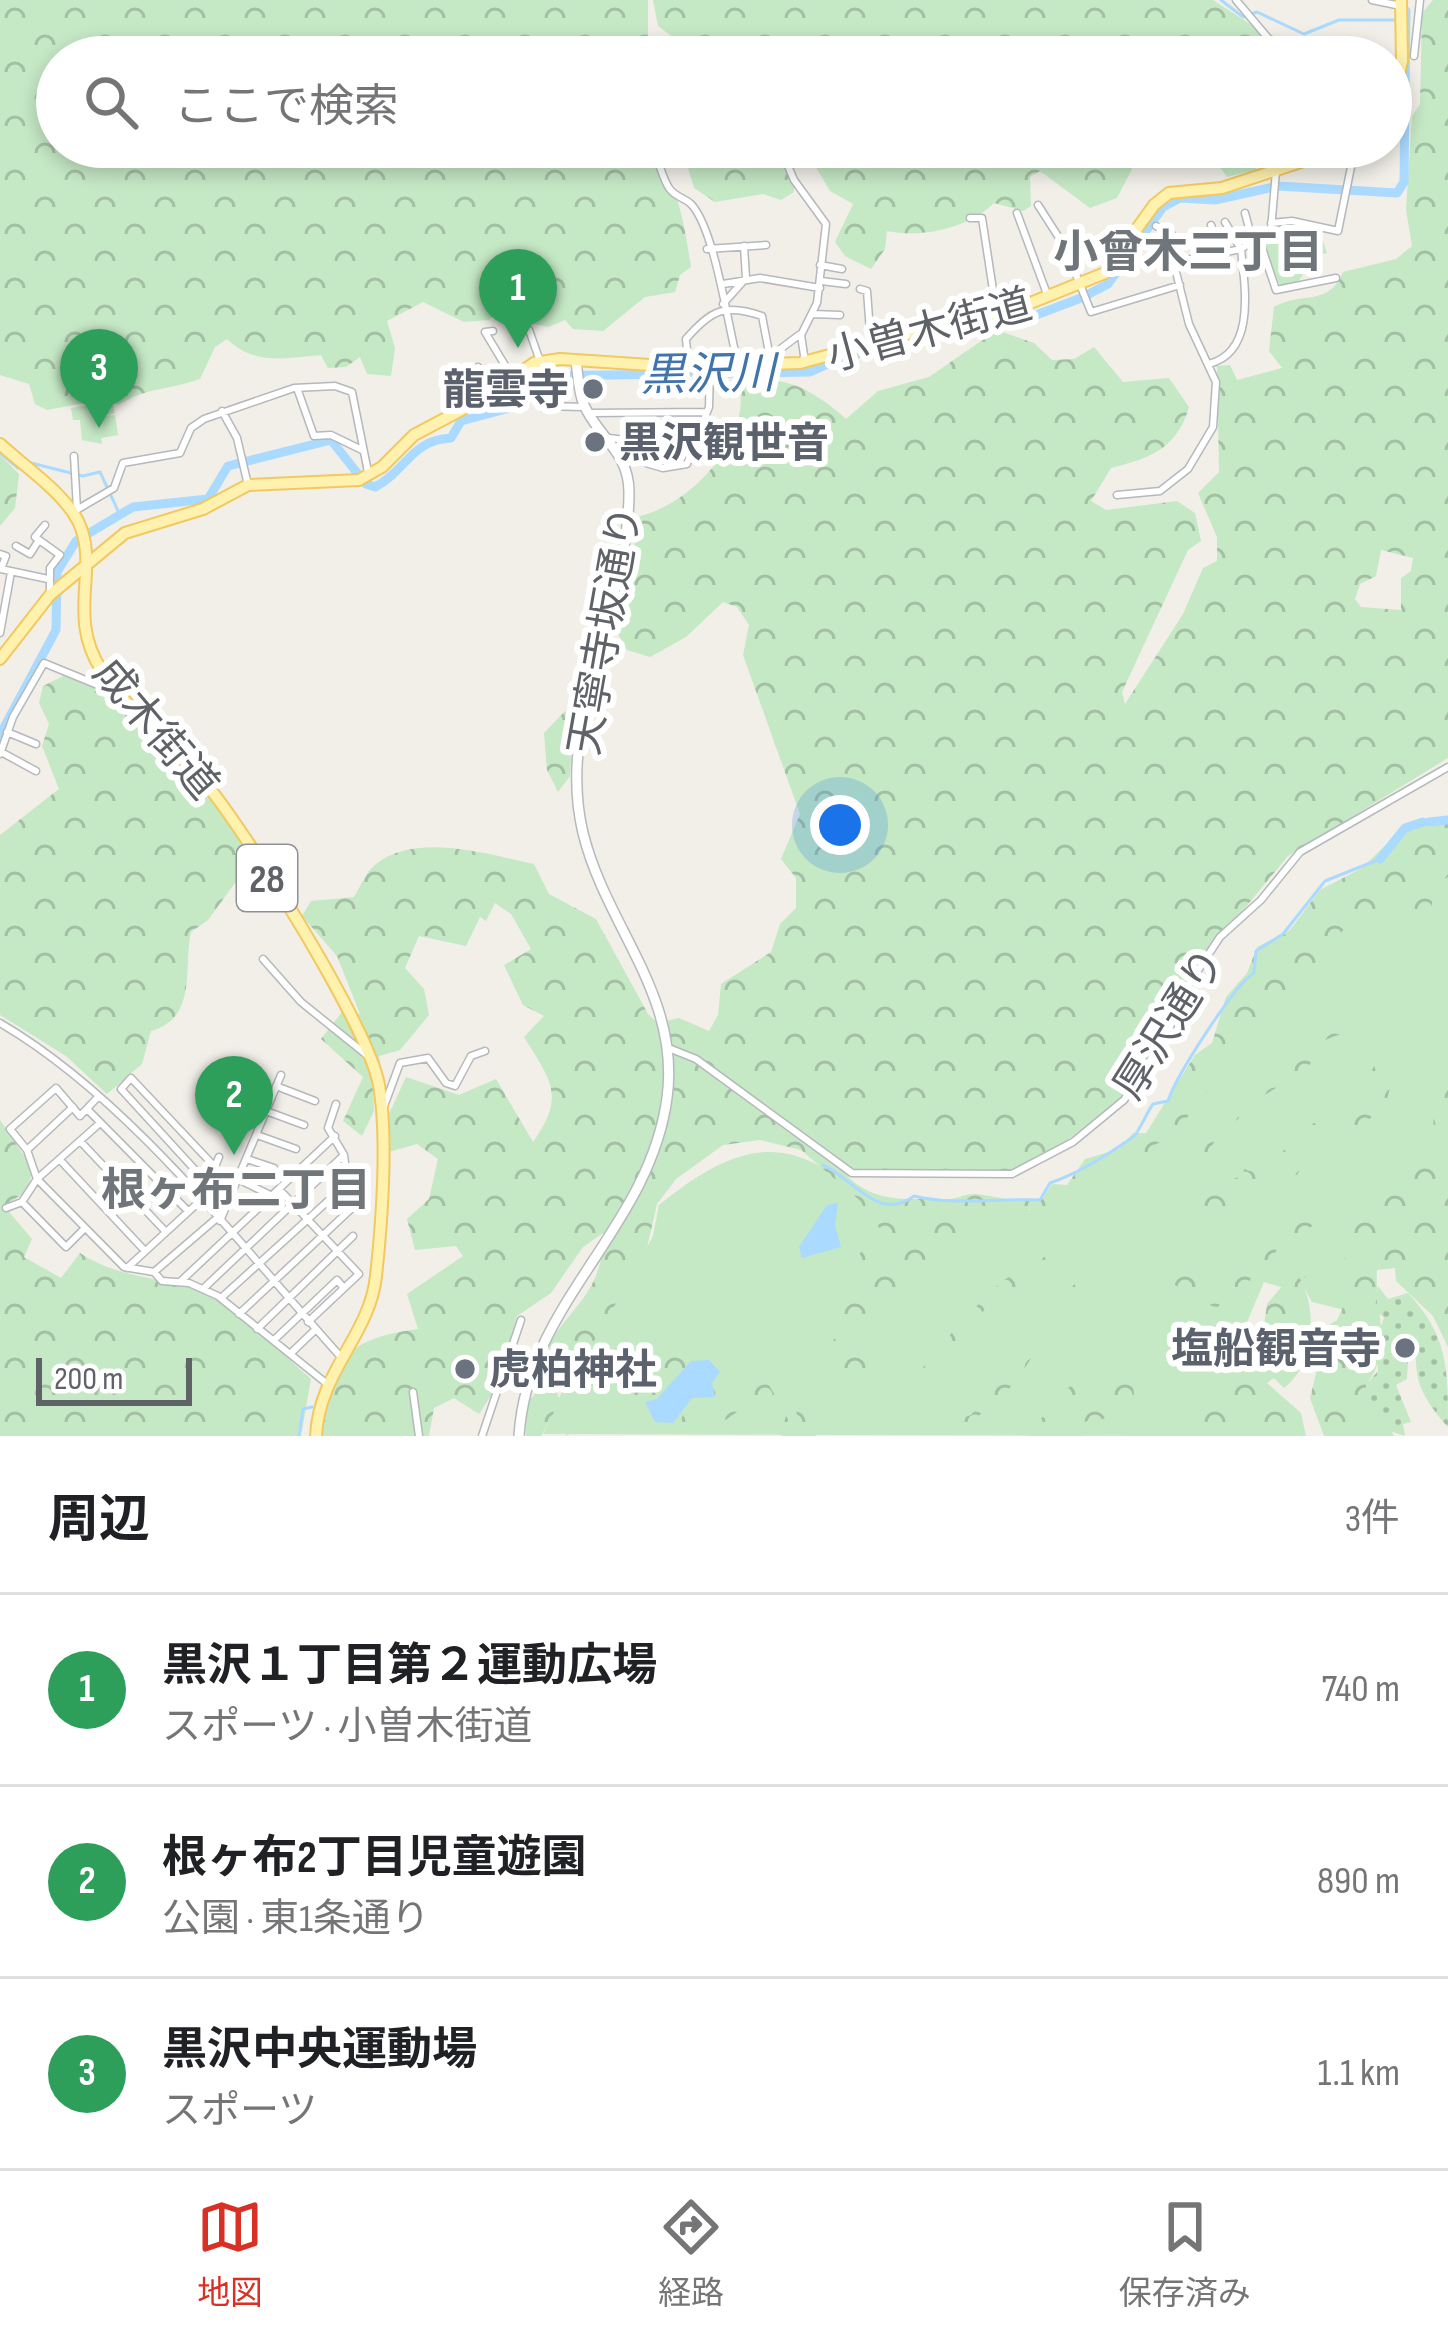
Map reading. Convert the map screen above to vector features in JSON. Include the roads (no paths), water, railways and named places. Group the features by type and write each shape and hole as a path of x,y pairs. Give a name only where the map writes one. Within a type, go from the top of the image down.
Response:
{"main road":[{"path":"1401,3 1402,36"},
{"name":"小曽木街道","path":"365,478 415,435 540,361 577,371 688,367 710,372 771,360 805,362 951,322 1004,314 1079,292 1114,266 1167,194 1274,181 1293,168"},
{"name":"成木街道","path":"0,445 74,511 86,561 82,588 90,649 118,692 218,798 371,1058 381,1112 376,1281 366,1312 326,1383 316,1436"},
{"path":"0,658 55,587 138,527 197,512 248,485 365,478"},
{"path":"55,587 82,588"}],"street":[{"path":"1236,0 1267,36"},
{"path":"1372,0 1401,3"},
{"path":"1414,56 1420,0"},
{"path":"660,168 672,193 690,203 704,228 722,284 738,364"},
{"path":"771,360 801,333 820,284 823,216 789,168"},
{"path":"1271,223 1292,221 1336,232 1348,188 1348,168"},
{"path":"1181,261 1241,249 1270,232 1274,181"},
{"path":"1038,205 1067,253 1079,292 1093,312 1180,285"},
{"path":"1018,213 1048,298"},
{"path":"1245,213 1276,290 1336,278"},
{"path":"970,218 982,218 993,290 1004,314"},
{"path":"1209,364 1222,361 1245,327 1241,249 1226,222"},
{"path":"1211,225 1222,254"},
{"path":"1117,495 1160,491 1188,470 1207,444 1217,389 1190,327 1176,270 1181,261 1171,233 1156,226"},
{"path":"707,249 766,245"},
{"path":"688,367 686,339 746,278 745,246"},
{"path":"820,265 842,269"},
{"path":"722,284 746,278 846,284"},
{"path":"860,289 868,290 871,345"},
{"path":"723,306 762,316 771,360"},
{"path":"812,314 837,317"},
{"path":"530,330 540,361"},
{"path":"493,331 484,332 490,349 512,378"},
{"path":"801,333 805,362"},
{"path":"476,403 472,373 478,367"},
{"name":"天寧寺坂通り","path":"519,1436 530,1373 543,1336 621,1222 641,1183 664,1112 670,1049 650,982 596,870 580,810 578,736 603,642 628,501 626,469 587,410 577,371"},
{"path":"609,438 649,443 639,461 646,464 684,466 707,412 710,372"},
{"path":"297,388 314,436 331,435 362,450"},
{"path":"74,457 74,511 105,494 123,464 175,457 193,425 222,411 297,388 350,389 365,478"},
{"path":"542,406 707,412"},
{"path":"222,411 248,485"},
{"path":"0,554 6,556 1,568 55,587 60,554 35,537 44,525"},
{"path":"16,546 30,554 39,540"},
{"path":"0,633 11,572"},
{"path":"37,771 0,753 6,727 44,662 118,692"},
{"path":"6,727 36,744"},
{"name":"厚沢通り","path":"670,1049 695,1059 852,1173 1012,1174 1068,1146 1124,1100 1168,1033 1180,996 1220,938 1262,899 1300,852 1448,767"},
{"path":"263,958 301,1002 371,1058"},
{"path":"0,1023 49,1052 145,1141 340,1356"},
{"path":"381,1112 400,1063 428,1058 446,1083 455,1086 471,1056 485,1051"},
{"path":"154,1273 219,1220 281,1075"},
{"path":"208,1184 121,1089 131,1078 215,1167"},
{"path":"276,1086 315,1101"},
{"path":"96,1099 80,1116 56,1088 10,1129 27,1150 38,1179 127,1268 154,1273 162,1281 204,1288 326,1383"},
{"path":"239,1314 351,1209 344,1155 328,1129 336,1104"},
{"path":"27,1150 73,1107"},
{"path":"87,1109 188,1211"},
{"path":"266,1112 304,1125"},
{"path":"6,1208 22,1202 38,1179 100,1123"},
{"path":"256,1135 296,1149"},
{"path":"181,1281 335,1136"},
{"path":"80,1141 166,1232"},
{"path":"204,1288 344,1155"},
{"path":"127,1268 200,1201 219,1157"},
{"path":"247,1159 274,1168"},
{"path":"60,1160 145,1251"},
{"path":"238,1179 275,1192 292,1204 359,1274 308,1322"},
{"path":"220,1298 350,1180"},
{"path":"22,1202 66,1247 85,1228"},
{"path":"256,1329 353,1236"},
{"path":"274,1340 337,1280 344,1288"},
{"path":"482,1436 520,1320"},
{"path":"290,1354 316,1329"},
{"path":"506,1365 530,1373"},
{"path":"413,1392 419,1436"}],"water":[{"path":"838,1203 835,1226 841,1247 802,1258 799,1247 827,1205"},
{"path":"709,1360 720,1372 712,1383 715,1397 692,1398 673,1423 655,1422 645,1402 657,1399 691,1361"}],"waterway":[{"path":"1221,0 1243,17 1257,12 1304,34 1339,20 1395,20"},
{"name":"黒沢川","path":"1406,11 1406,36"},
{"name":"黒沢川","path":"0,735 56,630 57,572 76,541 133,507 208,499 228,466 331,440 366,484 375,487 427,444 451,438 461,421 506,409 538,376 810,372 844,357 950,332 1015,323 1108,284 1163,207 1180,198 1215,200 1278,186 1397,193 1404,182 1404,168"},
{"path":"0,453 18,468"},
{"path":"31,463 83,476 100,472 119,513"},
{"path":"1429,822 1448,820"},
{"path":"1380,859 1405,828 1423,822"},
{"path":"823,1165 866,1195 889,1204 914,1196 1040,1200 1050,1183 1124,1143 1135,1135 1153,1104 1168,1101 1206,1032 1254,973 1256,951 1283,934 1325,881 1380,859"},
{"path":"299,1436 303,1409 312,1407"}],"place":[{"name":"黒沢１丁目第２運動広場","path":"518,348"},
{"name":"龍雲寺","path":"593,389"},
{"name":"黒沢中央運動場","path":"99,428"},
{"name":"黒沢観世音","path":"595,442"},
{"name":"根ヶ布2丁目児童遊園","path":"234,1155"},
{"name":"塩船観音寺","path":"1405,1348"},
{"name":"虎柏神社","path":"465,1369"}],"district":[{"name":"小曾木三丁目","path":"1188,251"},
{"name":"根ヶ布二丁目","path":"236,1189"}]}
